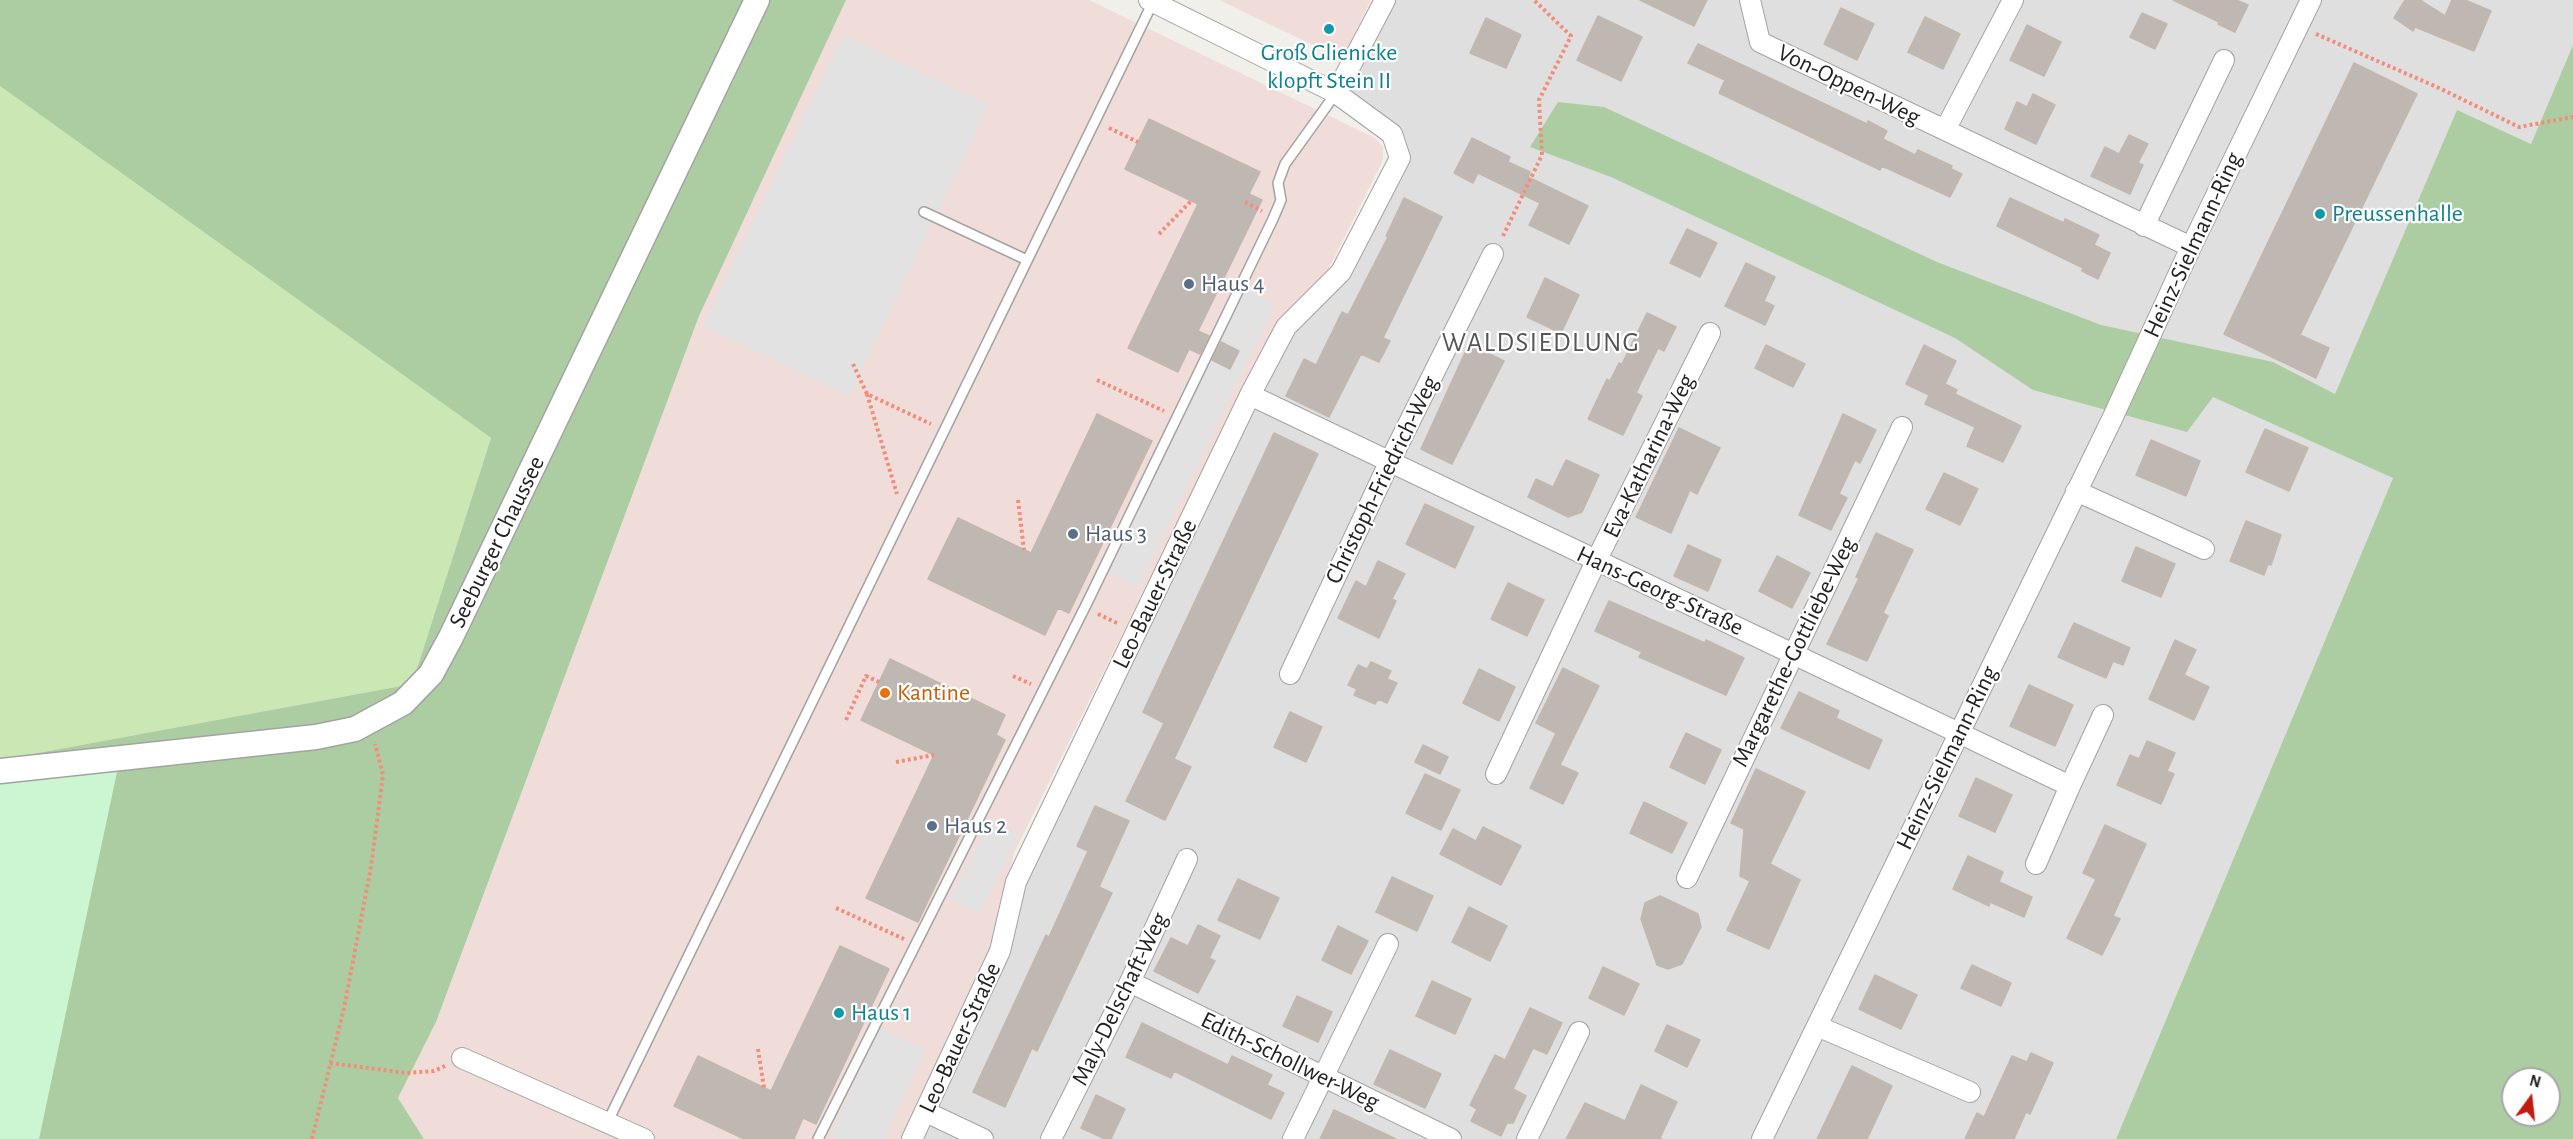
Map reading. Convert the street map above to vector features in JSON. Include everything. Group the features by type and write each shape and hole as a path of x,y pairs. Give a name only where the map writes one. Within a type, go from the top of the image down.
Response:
{"street":[{"name":"Seeburger Chaussee","path":"0,771 316,737 355,729 403,704 431,674 452,638 757,0"},
{"path":"1336,93 1385,0"},
{"name":"Von-Oppen-Weg","path":"1750,0 1760,42 2191,247"},
{"name":"Von-Oppen-Weg","path":"1945,130 2013,0"},
{"name":"Heinz-Sielmann-Ring","path":"1762,1139 2112,419 2191,247 2311,0"},
{"name":"Leo-Bauer-Straße","path":"912,1139 999,951 1016,882 1250,395 1286,327 1341,272 1400,158 1392,134 1336,93 1151,1"},
{"path":"2144,226 2224,60"},
{"name":"Christoph-Friedrich-Weg","path":"1290,674 1390,461 1493,254"},
{"name":"Eva-Katharina-Weg","path":"1496,774 1596,561 1710,333"},
{"name":"Hans-Georg-Straße","path":"1250,395 2070,786"},
{"name":"Margarethe-Gottliebe-Weg","path":"1686,878 1902,427"},
{"path":"2076,491 2204,549"},
{"path":"2036,864 2103,716"},
{"name":"Maly-Delschaft-Weg","path":"1051,1139 1130,982 1187,859"},
{"path":"1293,1139 1388,944"},
{"name":"Edith-Schollwer-Weg","path":"1130,982 1451,1139"},
{"path":"1817,1026 1970,1092"},
{"path":"1527,1139 1579,1032"},
{"path":"462,1058 608,1121 644,1139"},
{"path":"926,1112 983,1139"}],"lane":[{"path":"608,1121 1095,121 1151,1"},
{"path":"818,1139 1084,607 1281,200 1278,183 1285,164 1336,93"},
{"path":"924,212 1027,260"}],"path":[{"path":"1493,254 1542,155 1539,100 1572,36 1534,0"},
{"path":"2298,27 2439,88 2518,127 2573,117"},
{"path":"1095,121 1138,142"},
{"path":"1159,234 1191,201"},
{"path":"853,364 867,394 903,515"},
{"path":"1097,380 1177,417"},
{"path":"867,394 944,430"},
{"path":"1018,500 1024,550"},
{"path":"1084,607 1136,633"},
{"path":"846,720 866,676 879,682"},
{"path":"312,1139 344,1008 371,867 383,775 380,757 368,723"},
{"path":"896,762 934,755"},
{"path":"836,908 914,944"},
{"path":"758,1049 764,1088"},
{"path":"330,1063 406,1072 434,1071 462,1058"}],"shaded area":[{"path":"837,0 1089,0 1375,138 1383,147 1383,160 1325,276 1280,321 1270,335 1014,853 993,946 904,1139 424,1139 398,1098 436,1022 699,316"},
{"path":"1219,0 1371,0 1342,59"},
{"path":"1385,0 2573,0 2573,45 2531,144 2457,111 2315,441 2393,478 2116,1139 912,1139 1016,882 1286,327 1341,272 1400,158 1391,134 1336,93"},
{"path":"843,35 989,105 849,396 703,326"},
{"path":"1245,290 1275,304 1138,587 1109,572"},
{"path":"989,821 1018,834 980,914 951,899"},
{"path":"879,1028 925,1049 884,1139 837,1139 830,1136"}],"green space":[{"path":"0,0 846,0 699,316 436,1022 398,1098 424,1139 0,1139 0,760 412,684 491,438 0,86"},
{"path":"2573,45 2573,1139 2116,1139 2393,478 2213,397 2187,432 2033,390 1955,338 1611,177 1530,147 1558,102 1604,107 1937,262 2101,325 2273,362 2335,394 2457,110 2531,144"},
{"path":"0,86 491,438 412,684 0,760"},
{"path":"120,758 39,1139 0,1139 0,771"}],"building":[{"path":"1640,0 1707,0 1694,26"},
{"path":"2173,0 2236,0 2248,5 2235,32"},
{"path":"2405,0 2420,0 2445,16 2452,0 2465,0 2491,11 2474,51 2415,27 2413,31 2394,18"},
{"path":"1841,8 1874,24 1857,60 1824,44"},
{"path":"2142,13 2167,24 2155,49 2130,37"},
{"path":"1598,16 1642,37 1621,81 1577,60"},
{"path":"1925,17 1960,34 1943,69 1908,52"},
{"path":"1486,18 1521,35 1506,68 1470,53"},
{"path":"2027,25 2061,42 2044,76 2010,60"},
{"path":"1698,44 1867,124 1868,121 1887,131 1883,139 1915,155 1918,150 1952,166 1951,169 1962,174 1950,197 1882,166 1880,170 1719,93 1725,80 1688,63"},
{"name":"Preussenhalle","path":"2354,63 2417,94 2300,335 2329,348 2316,378 2224,334"},
{"path":"2033,94 2055,105 2036,144 2005,129 2017,102 2027,107"},
{"name":"Haus 4","path":"1149,119 1260,172 1249,194 1262,200 1198,331 1209,336 1200,354 1189,349 1178,372 1128,348 1198,204 1125,169"},
{"path":"2129,135 2148,144 2138,163 2143,165 2130,194 2091,176 2105,147 2119,154"},
{"path":"1472,138 1510,157 1508,162 1530,172 1528,177 1588,206 1569,244 1529,225 1540,203 1478,173 1473,183 1454,173"},
{"path":"1404,198 1442,217 1383,338 1390,341 1379,362 1361,354 1329,417 1286,396 1304,359 1316,365 1342,312 1348,315 1388,237 1386,236"},
{"path":"2010,198 2064,223 2065,219 2099,235 2094,245 2110,253 2098,279 2082,271 2083,268 1997,226"},
{"path":"1687,229 1717,243 1700,277 1670,263"},
{"path":"1746,263 1775,277 1764,301 1774,306 1765,325 1725,306"},
{"path":"1545,278 1579,295 1561,333 1527,317"},
{"path":"1647,313 1676,327 1664,351 1658,348 1636,393 1642,396 1623,435 1588,419 1607,379 1610,381 1619,363 1622,364"},
{"path":"1221,342 1239,351 1230,369 1212,360"},
{"path":"1469,344 1504,361 1452,464 1421,449"},
{"path":"1766,345 1805,364 1793,387 1755,368"},
{"path":"1924,345 1956,361 1945,384 1957,390 1955,394 2021,426 2003,462 1967,446 1975,427 1925,404 1929,395 1906,384"},
{"name":"Haus 3","path":"1097,414 1152,441 1069,613 1058,608 1045,635 928,579 958,518 1031,553"},
{"path":"1843,414 1876,430 1860,463 1855,460 1839,494 1847,498 1831,530 1799,515"},
{"path":"1679,428 1720,448 1697,494 1690,490 1671,533 1636,517"},
{"path":"2265,429 2308,448 2289,491 2246,472"},
{"path":"1274,433 1318,454 1174,759 1191,767 1165,820 1126,801 1164,723 1143,712"},
{"path":"2151,440 2200,461 2186,496 2136,475"},
{"path":"1566,460 1599,475 1582,512 1568,517 1528,497 1536,479 1553,487"},
{"path":"1944,473 1978,489 1960,525 1926,509"},
{"path":"1425,504 1474,527 1455,568 1406,544"},
{"path":"2246,521 2281,535 2271,565 2268,564 2264,575 2230,561"},
{"path":"1876,533 1913,550 1883,613 1888,616 1867,661 1827,644 1859,578 1856,577"},
{"path":"1688,545 1721,560 1708,591 1674,576"},
{"path":"2136,547 2175,564 2161,597 2122,581"},
{"path":"1777,556 1810,573 1792,608 1759,591"},
{"path":"1378,561 1405,574 1392,599 1396,601 1379,638 1338,618 1356,581 1366,587"},
{"path":"1508,583 1544,600 1527,636 1491,619"},
{"path":"1609,601 1705,643 1706,640 1744,658 1726,695 1639,657 1642,652 1595,631"},
{"path":"2074,623 2130,648 2123,665 2113,661 2106,678 2058,657"},
{"path":"2175,640 2196,650 2184,675 2209,687 2194,720 2149,699"},
{"name":"Haus 2","path":"890,659 1005,715 996,735 1005,740 918,922 866,898 934,755 861,720"},
{"path":"1371,662 1391,671 1387,679 1397,683 1387,703 1378,699 1375,704 1354,695 1357,689 1348,685 1358,665 1367,669"},
{"path":"1563,668 1599,686 1560,765 1578,773 1563,804 1530,788 1556,733 1536,723"},
{"path":"1479,669 1515,687 1499,721 1463,703"},
{"path":"2029,685 2073,705 2055,746 2010,726"},
{"path":"1799,692 1839,711 1836,718 1882,740 1869,769 1781,728"},
{"path":"1290,712 1322,727 1306,762 1274,747"},
{"path":"1686,733 1721,750 1705,784 1670,767"},
{"path":"2147,741 2175,753 2167,771 2174,774 2161,804 2117,785 2130,755 2139,759"},
{"path":"1423,745 1448,757 1440,774 1415,762"},
{"path":"1756,769 1805,792 1770,864 1800,880 1769,949 1727,930 1750,881 1740,876 1744,829 1731,823"},
{"path":"1425,774 1460,790 1441,830 1406,813"},
{"path":"1976,778 2012,795 1995,832 1959,816"},
{"path":"1644,802 1687,823 1672,853 1630,833"},
{"path":"1095,806 1129,821 1099,887 1112,893 1037,1051 1032,1048 1005,1107 973,1092 1046,935 1049,937 1088,851 1077,846"},
{"path":"2105,825 2146,844 2113,916 2120,919 2102,955 2067,938 2096,879 2083,873"},
{"path":"1483,827 1521,846 1501,885 1440,854 1453,829 1476,841"},
{"path":"1968,856 2003,872 1999,882 2032,897 2024,917 1990,902 1989,906 1953,889"},
{"path":"1392,877 1433,896 1417,931 1376,912"},
{"path":"1238,879 1279,898 1260,939 1218,920"},
{"path":"1660,896 1698,914 1701,927 1682,964 1668,969 1657,965 1641,919 1645,903"},
{"path":"1469,907 1507,926 1490,961 1452,942"},
{"path":"1198,925 1220,936 1209,958 1215,961 1198,993 1154,971 1171,938 1188,946"},
{"path":"1338,926 1368,941 1351,974 1322,960"},
{"name":"Haus 1","path":"840,946 889,969 816,1124 803,1118 794,1139 744,1139 674,1106 698,1056 771,1091"},
{"path":"1972,965 2011,983 2001,1006 1961,988"},
{"path":"1603,967 1639,984 1624,1015 1589,998"},
{"path":"1875,975 1917,995 1901,1029 1859,1009"},
{"path":"1432,981 1471,999 1455,1034 1416,1016"},
{"path":"1297,996 1332,1012 1318,1042 1283,1026"},
{"path":"1530,1008 1562,1023 1547,1054 1533,1048 1513,1089 1526,1096 1513,1123 1507,1123 1501,1136 1471,1121 1477,1109 1470,1105 1495,1055 1505,1060"},
{"path":"1142,1023 1228,1065 1232,1056 1272,1075 1267,1085 1284,1093 1271,1119 1174,1071 1171,1078 1126,1057"},
{"path":"1667,1025 1700,1040 1687,1067 1655,1051"},
{"path":"1390,1050 1441,1074 1425,1108 1374,1084"},
{"path":"2031,1053 2053,1063 2030,1114 2026,1112 2014,1139 1965,1139 1977,1113 1984,1117 2012,1056 2027,1062"},
{"path":"1852,1066 1892,1086 1867,1139 1817,1139"},
{"path":"1641,1085 1677,1102 1660,1138 1662,1139 1566,1139 1585,1103 1625,1121"},
{"path":"1096,1095 1125,1109 1111,1139 1105,1139 1081,1128"},
{"path":"1334,1110 1396,1139 1320,1139"}],"place":[{"name":"Groß Glienicke klopft Stein II","path":"1329,29"},
{"name":"Preussenhalle","path":"2320,214"},
{"name":"Haus 4","path":"1189,284"},
{"name":"Haus 3","path":"1073,534"},
{"name":"Kantine","path":"885,693"},
{"name":"Haus 2","path":"932,826"},
{"name":"Haus 1","path":"839,1013"}],"district":[{"name":"WALDSIEDLUNG","path":"1541,343"}]}
